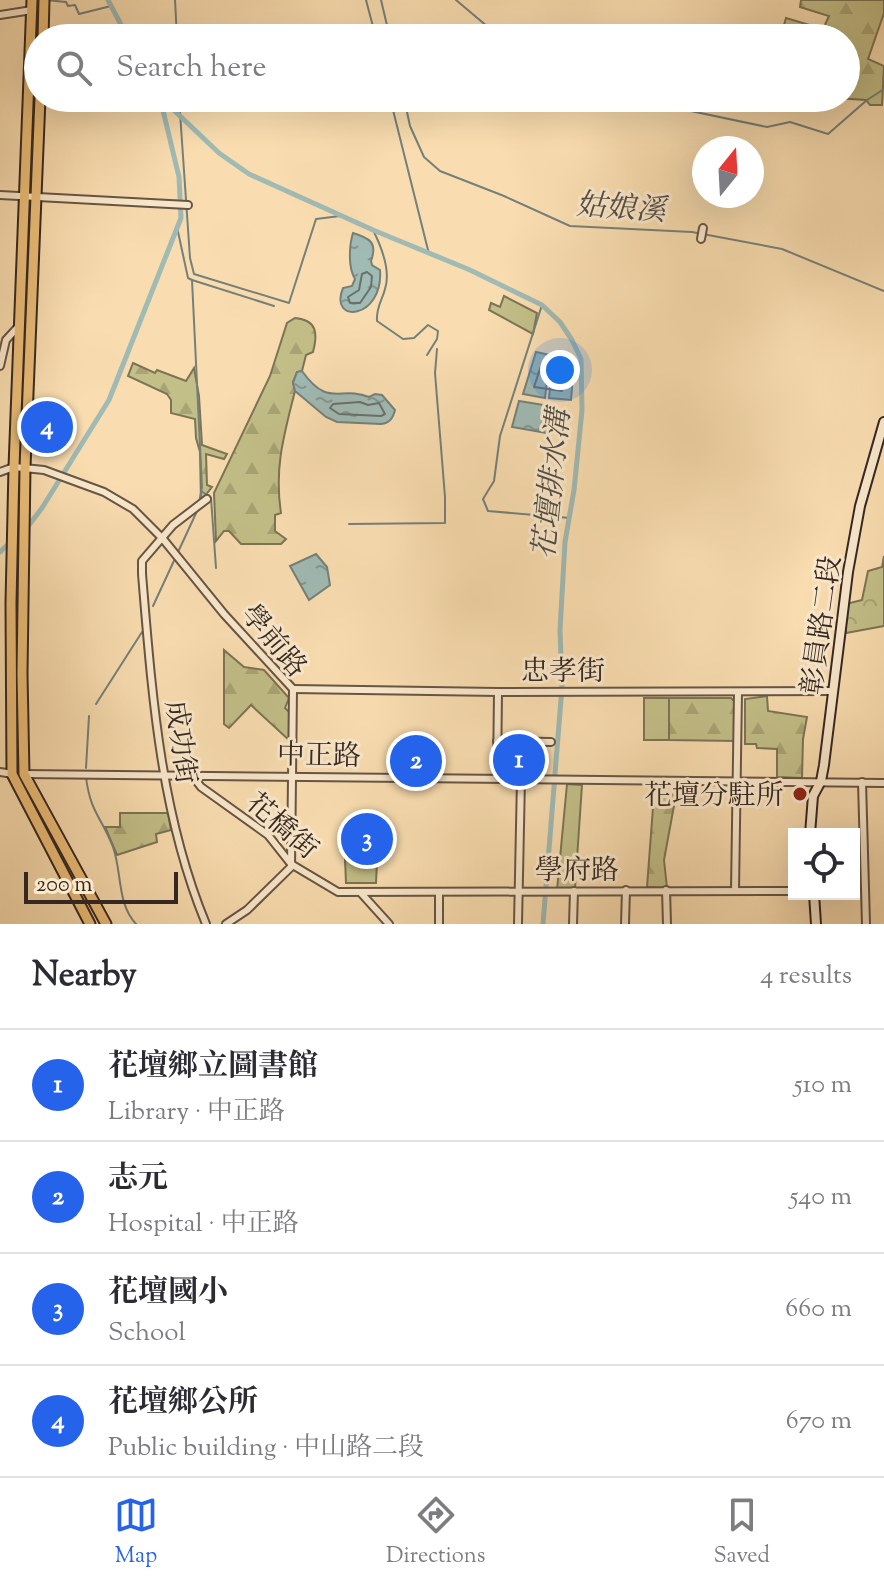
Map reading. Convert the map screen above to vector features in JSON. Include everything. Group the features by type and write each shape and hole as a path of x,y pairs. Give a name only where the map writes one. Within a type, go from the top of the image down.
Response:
{"main road":[{"path":"43,24 44,3"},
{"path":"32,112 19,467 12,533 12,774 90,924"},
{"path":"39,112 19,326 19,467 24,518 24,774 106,924"},
{"name":"彰員路二段","path":"810,828 813,796 821,781 854,535 884,422"},
{"path":"814,900 816,924"}],"street":[{"path":"0,15 32,5"},
{"path":"0,195 188,205"},
{"path":"701,239 703,228"},
{"path":"0,366 6,340 19,326"},
{"path":"0,472 19,467"},
{"name":"學前路","path":"19,467 68,477 124,503 163,539 224,614 293,689 291,864"},
{"path":"163,539 173,525 207,499"},
{"name":"成功街","path":"163,539 142,561 162,773 190,886 206,924"},
{"name":"忠孝街","path":"293,689 833,691"},
{"path":"497,777 498,692"},
{"path":"735,891 738,692"},
{"path":"497,741 551,742"},
{"name":"中正路","path":"0,772 736,781"},
{"name":"花橋街","path":"191,774 201,787 271,838 291,864 338,892 361,893"},
{"path":"518,924 521,778"},
{"path":"736,781 884,783"},
{"path":"862,782 866,924"},
{"path":"226,924 279,881 291,864"},
{"path":"625,924 626,890"},
{"path":"666,890 667,924"},
{"path":"573,924 574,891"},
{"name":"學府路","path":"361,893 788,891"},
{"path":"361,893 389,924"},
{"path":"439,893 439,924"}],"green space":[{"path":"801,0 884,0 884,13 868,59 884,66 882,105 870,105 866,100 860,100 860,24 825,24 829,16 800,7"},
{"path":"786,18 806,24 784,24"},
{"path":"504,296 537,313 533,334 489,310 491,303 500,307"},
{"path":"295,318 312,325 315,339 313,352 306,355 302,371 297,372 293,382 295,391 281,452 281,513 275,515 275,531 286,539 281,544 241,544 229,531 224,531 216,541 214,493 270,376 287,323"},
{"path":"133,363 186,381 194,368 202,445 227,454 224,459 206,454 207,485 212,487 201,501 200,452 195,419 171,413 171,400 167,394 128,376"},
{"path":"884,556 884,626 846,633 846,604 862,600 868,571 882,567"},
{"path":"224,650 244,667 264,670 289,698 285,708 291,714 291,742 251,705 229,728 224,724"},
{"path":"767,696 768,711 807,717 802,778 777,777 777,749 745,744 745,699"},
{"path":"644,698 669,698 669,740 644,740"},
{"path":"669,698 731,698 737,704 736,741 669,740"},
{"path":"567,784 582,785 575,888 557,890"},
{"path":"654,794 676,795 664,860 667,888 647,887"},
{"path":"120,813 168,813 171,830 156,834 157,842 117,855 105,827 120,827"},
{"path":"345,859 377,861 376,883 346,883"}],"water":[{"path":"353,233 371,242 372,265 380,270 374,299 366,307 349,311 343,308 340,300 343,288 352,286 355,279 350,257"},
{"path":"536,352 550,355 545,398 523,394"},
{"path":"553,356 570,357 573,375 571,400 549,398"},
{"path":"302,371 311,383 327,393 369,397 382,395 395,410 393,415 381,424 337,422 326,417 295,391 293,383 297,372"},
{"path":"519,401 550,406 547,433 512,427"},
{"path":"316,554 327,567 330,585 309,600 290,566"}],"waterway":[{"path":"46,0 75,5 79,14 111,6"},
{"name":"花壇排水溝","path":"108,0 121,24"},
{"path":"175,0 176,24"},
{"path":"366,0 372,24"},
{"name":"姑娘溪","path":"381,0 387,24"},
{"path":"456,0 484,24"},
{"path":"860,106 884,89"},
{"name":"花壇排水溝","path":"0,552 42,508 109,400 181,218 179,177 163,112"},
{"name":"花壇排水溝","path":"176,112 219,153 249,174 470,270 542,305 560,322 581,359 582,410 565,542 560,630 562,687 543,924"},
{"path":"180,112 190,258 194,274 289,303 316,219 340,216"},
{"path":"394,112 429,254"},
{"name":"姑娘溪","path":"407,112 424,157 440,171 570,226 692,232 782,249 884,291"},
{"path":"696,112 767,127 790,122 828,134 853,112"},
{"path":"177,227 188,278 192,280 202,487 199,503"},
{"path":"373,230 387,274 377,321 403,339 414,338 428,325 438,331 437,339 427,355"},
{"path":"192,280 274,306"},
{"path":"542,305 500,436 494,481 483,499 488,511 570,518"},
{"path":"349,524 445,523 435,373 437,349"},
{"path":"201,491 211,498 216,568"},
{"path":"153,606 198,509"},
{"path":"96,704 142,632"},
{"path":"86,768 89,716"},
{"path":"86,777 93,807 113,847 126,907 136,924"}],"place":[{"name":"花壇鄉公所","path":"47,427"},
{"name":"花壇鄉立圖書館","path":"519,760"},
{"name":"志元","path":"416,761"},
{"name":"花壇分駐所","path":"800,794"},
{"name":"花壇國小","path":"367,839"}]}
